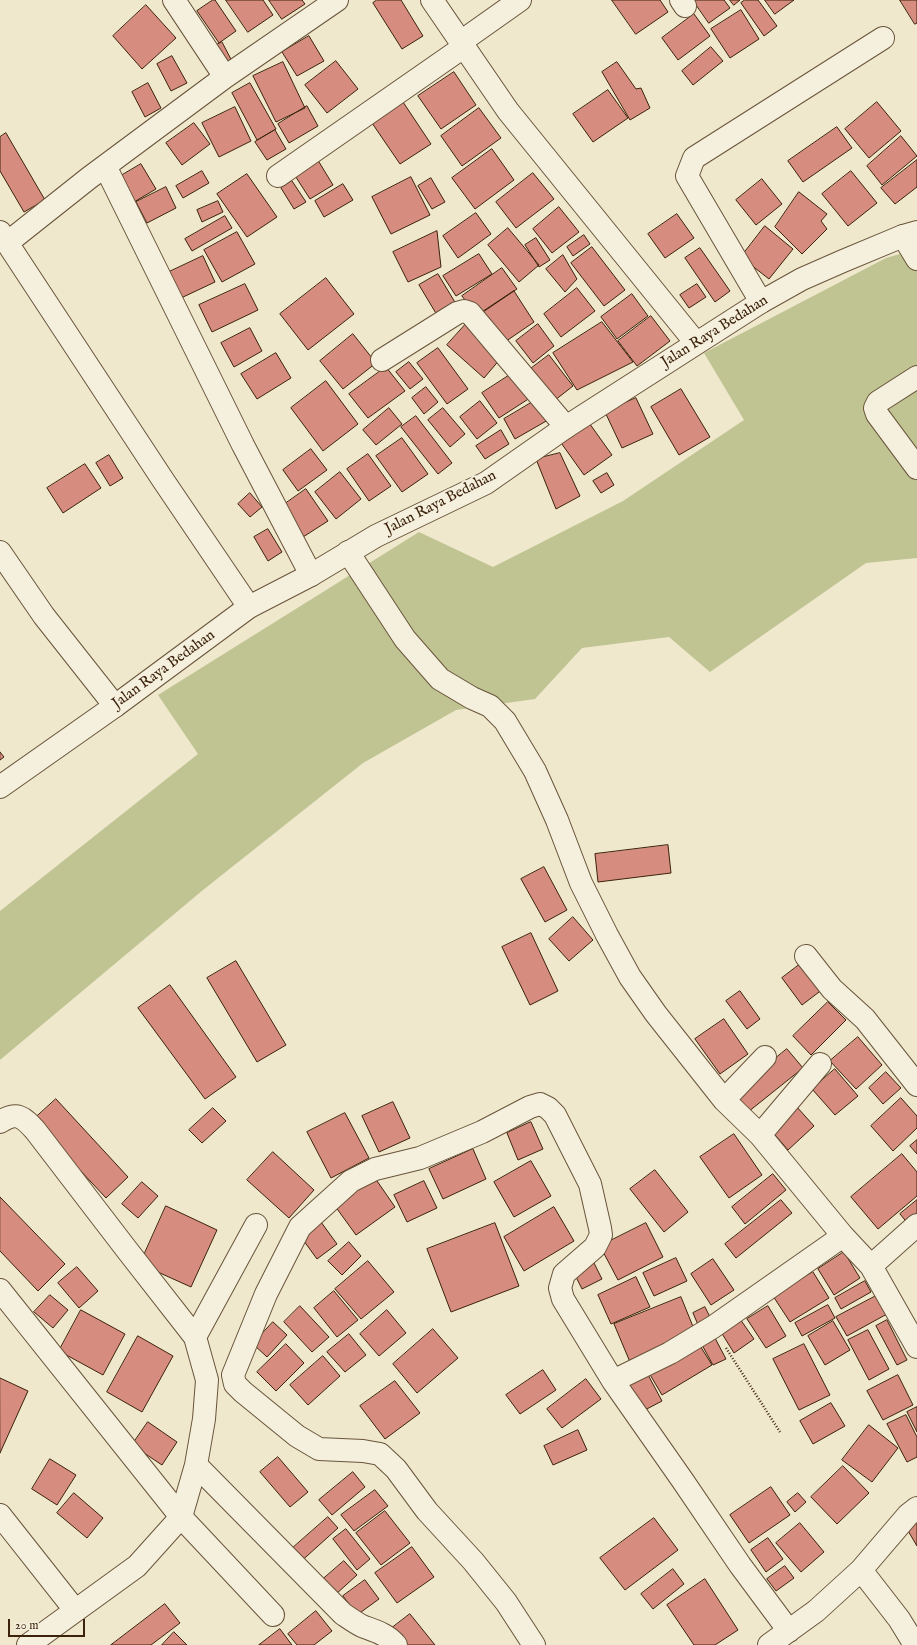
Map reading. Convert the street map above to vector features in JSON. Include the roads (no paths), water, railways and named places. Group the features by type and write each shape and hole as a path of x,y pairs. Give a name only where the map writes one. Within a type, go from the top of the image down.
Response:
{"street":[{"path":"174,0 225,77"},
{"path":"249,607 163,480 4,237 105,166 225,77 337,0"},
{"path":"432,0 508,111 696,343"},
{"path":"278,176 463,44 520,0"},
{"path":"761,302 688,176 694,158 883,38"},
{"path":"105,166 243,445 311,575"},
{"path":"910,234 917,259"},
{"name":"Jalan Raya Bedahan","path":"0,787 115,706 249,607 311,575 376,536 486,483 566,427 761,302 802,279 910,234"},
{"path":"382,360 457,313 464,311 470,313 566,427"},
{"path":"917,378 878,402 875,408 877,414 917,468"},
{"path":"0,552 44,616 115,706"},
{"path":"348,552 405,639 440,680 472,698 490,706 505,721 535,771 557,820 581,884 630,977 656,1014 724,1100 760,1135 843,1236 871,1266 917,1347"},
{"path":"806,956 832,989 865,1019 917,1086"},
{"path":"724,1100 765,1057"},
{"path":"760,1135 820,1064"},
{"path":"534,1645 506,1602 474,1561 427,1511 396,1469 380,1454 363,1451 319,1449 297,1436 243,1392 235,1384 232,1375 266,1294 300,1227 350,1180 375,1169 420,1158 482,1132 530,1107 540,1104 548,1108 555,1115 590,1184 601,1235 595,1246 564,1274 560,1288 563,1299 613,1381 740,1565 789,1631"},
{"path":"0,1122 9,1116 18,1116 26,1120 35,1130 195,1337 207,1380 204,1419 196,1465 181,1517 137,1566 28,1645"},
{"path":"195,1337 256,1225"},
{"path":"871,1266 917,1225"},
{"path":"613,1381 670,1353 713,1327 843,1236"},
{"path":"0,1290 181,1517 273,1615"},
{"path":"196,1465 343,1614 361,1626 376,1631 391,1639 396,1645"},
{"path":"769,1645 816,1611 861,1570 894,1530 917,1508"},
{"path":"0,1514 76,1610"},
{"path":"861,1570 899,1618 915,1645"}]}
